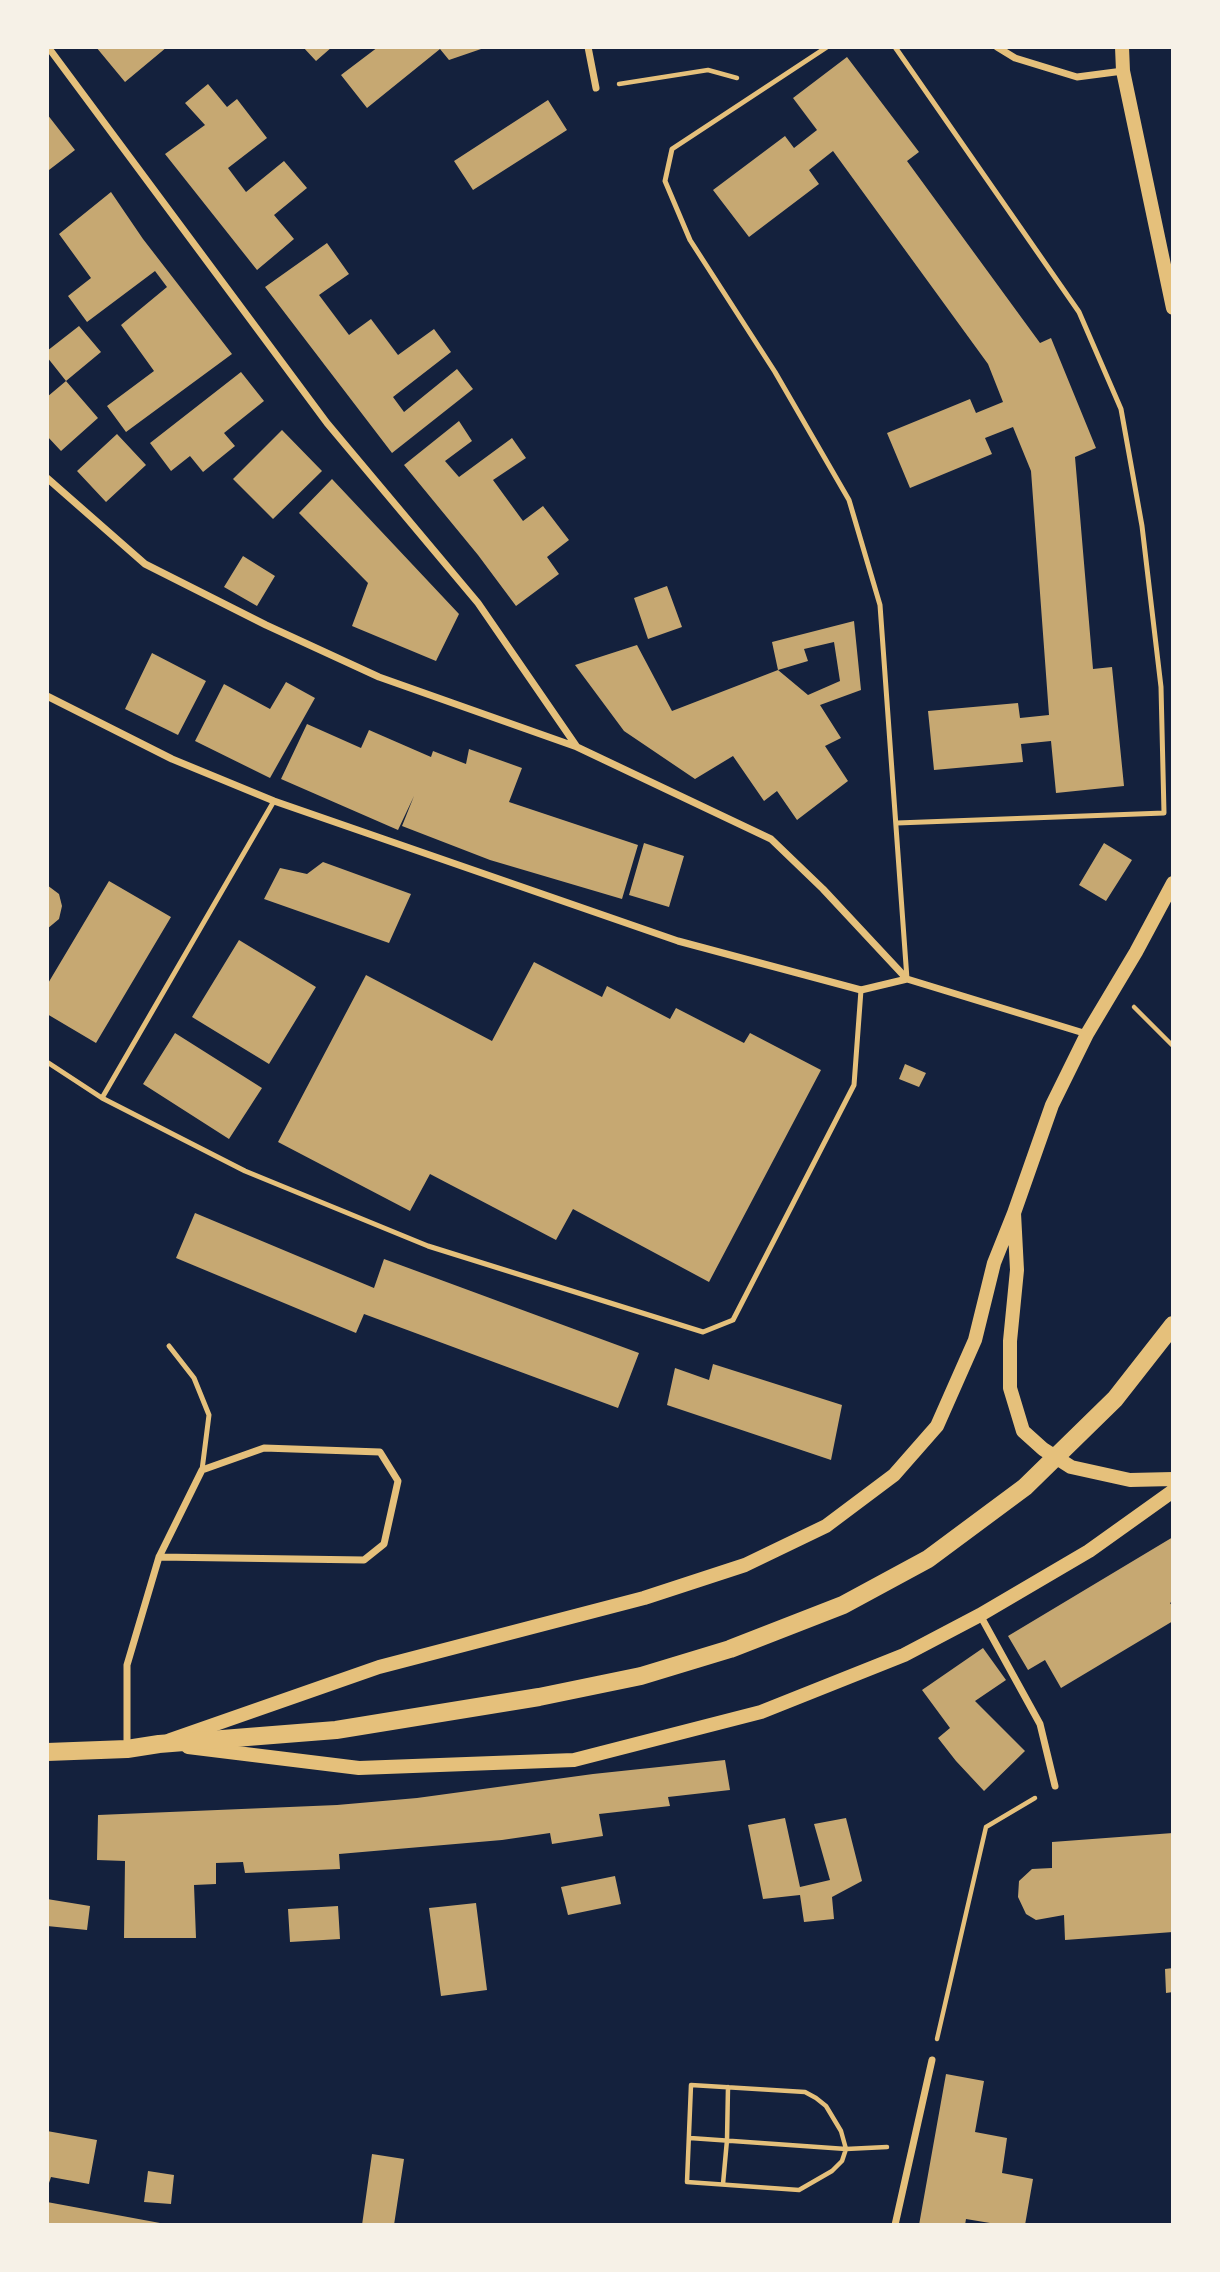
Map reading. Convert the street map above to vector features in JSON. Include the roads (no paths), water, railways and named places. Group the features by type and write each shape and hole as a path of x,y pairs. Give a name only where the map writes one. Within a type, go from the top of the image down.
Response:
{"main road":[{"path":"1122,47 1124,71 1173,308"},
{"path":"159,1744 379,1667 644,1598 745,1565 826,1526 894,1475 937,1426 975,1340 994,1263 1052,1105 1087,1034 1173,883"},
{"path":"1014,1213 1017,1270 1010,1341 1010,1388 1023,1431 1043,1449 1071,1467 1130,1480 1173,1479"},
{"path":"47,1752 127,1749 336,1730 538,1697 640,1676 730,1649 843,1605 928,1559 1025,1487 1115,1399 1173,1325"},
{"path":"159,1744 359,1768 574,1760 761,1712 904,1656 1089,1551 1173,1491"}],"street":[{"path":"48,47 327,423 478,603 577,747"},
{"path":"588,47 596,88"},
{"path":"997,47 1015,58 1077,77 1124,71"},
{"path":"47,478 145,564 266,625 379,677 577,747 771,839 823,889 907,979 1087,1034"},
{"path":"47,696 172,759 274,801 678,941 861,990 907,979"},
{"path":"127,1749 127,1665 159,1557 202,1469 264,1448 380,1452 398,1481 384,1544 364,1560 159,1557"},
{"path":"980,1615 1040,1724 1055,1786"},
{"path":"895,2225 932,2060"}],"lane":[{"path":"827,47 672,149 665,181 690,240 775,372 849,500 880,605 907,979"},
{"path":"895,47 1079,312 1121,409 1142,526 1161,687 1164,813 897,823"},
{"path":"102,1098 274,801"},
{"path":"47,1062 102,1098 245,1171 428,1246 703,1332 733,1320 853,1085 861,990"},
{"path":"169,1346 194,1378 209,1415 202,1469"}]}
